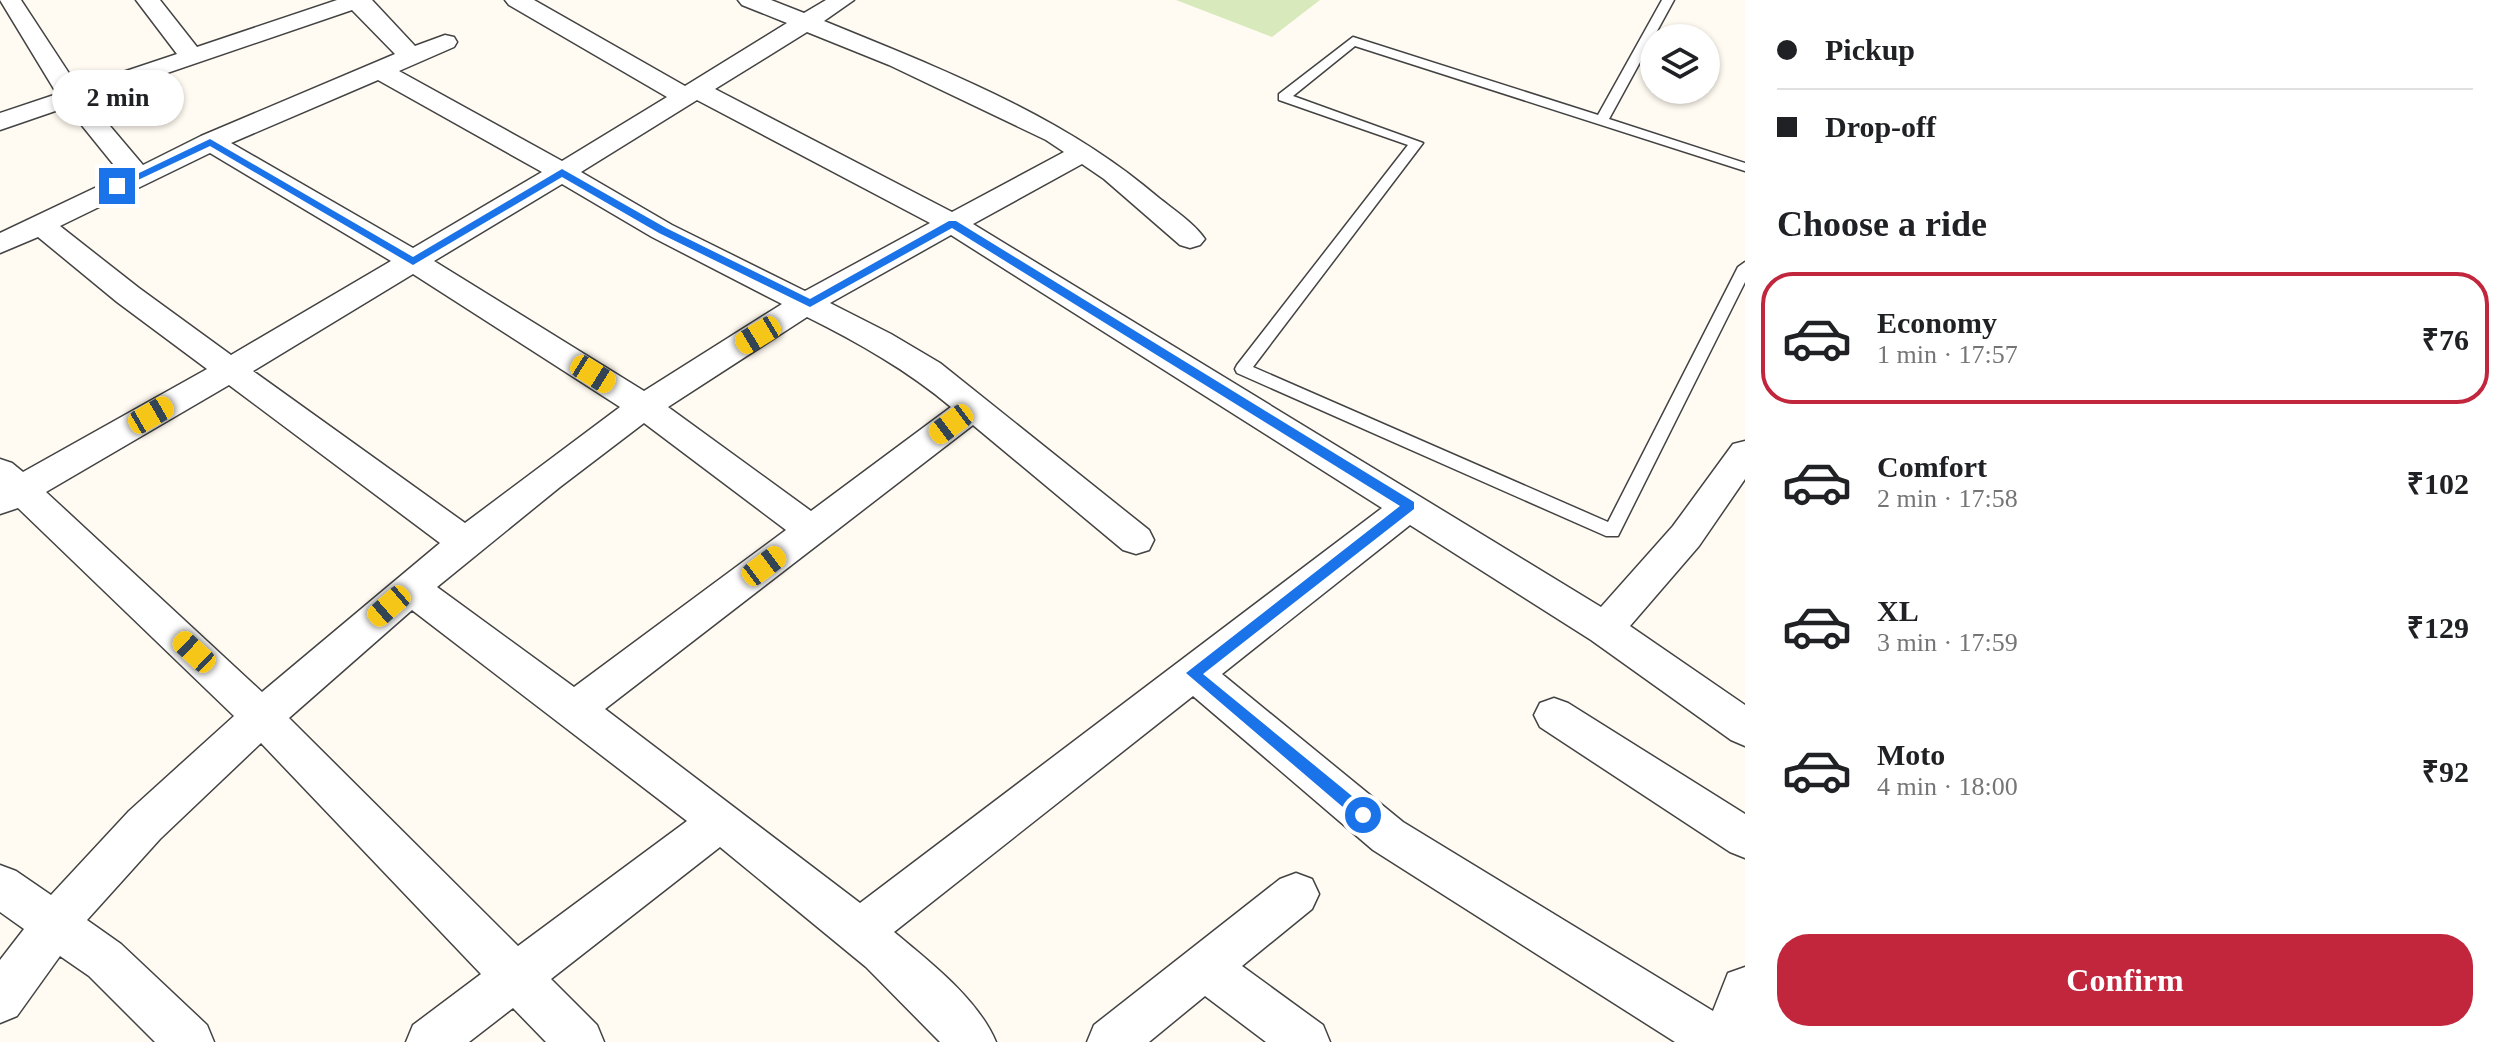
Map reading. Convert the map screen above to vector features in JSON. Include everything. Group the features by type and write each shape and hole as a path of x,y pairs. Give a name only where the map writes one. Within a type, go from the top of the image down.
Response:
{"street":[{"path":"9,0 72,97 138,176"},
{"path":"148,0 192,57"},
{"path":"517,0 690,92 953,224 1605,629 1745,728"},
{"path":"750,0 942,79 1085,152 1147,200 1190,239"},
{"path":"580,1042 262,717 7,488 230,370 842,0"},
{"path":"0,122 358,1 411,56"},
{"path":"0,244 210,142 445,42"},
{"path":"379,70 662,231 810,303 929,371 1136,540"},
{"path":"210,142 413,261 645,407 812,530"},
{"path":"0,999 56,924 117,853 262,717 465,542 680,381 810,303 1085,152"},
{"path":"40,224 128,295 465,542"},
{"path":"575,709 975,406"},
{"path":"1605,629 1686,536 1745,453"},
{"path":"859,931 1410,506"},
{"path":"410,588 575,709 890,956 972,1042"},
{"path":"1193,673 1388,836 1719,1042"},
{"path":"1554,715 1745,838"},
{"path":"430,1042 720,821"},
{"path":"0,886 105,960 190,1042"},
{"path":"1111,1042 1296,894"},
{"path":"1204,967 1306,1042"},
{"path":"1726,1042 1745,990"}],"lane":[{"path":"1602,120 1668,0"},
{"path":"1745,167 1353,41 1284,97 1416,143 1243,369 1612,531 1745,267"}],"green space":[{"path":"1176,0 1320,0 1272,37"}],"route":[{"path":"117,186 210,142 413,261 562,172 662,231 810,303 953,224 1410,506 1193,673 1363,815"}]}
